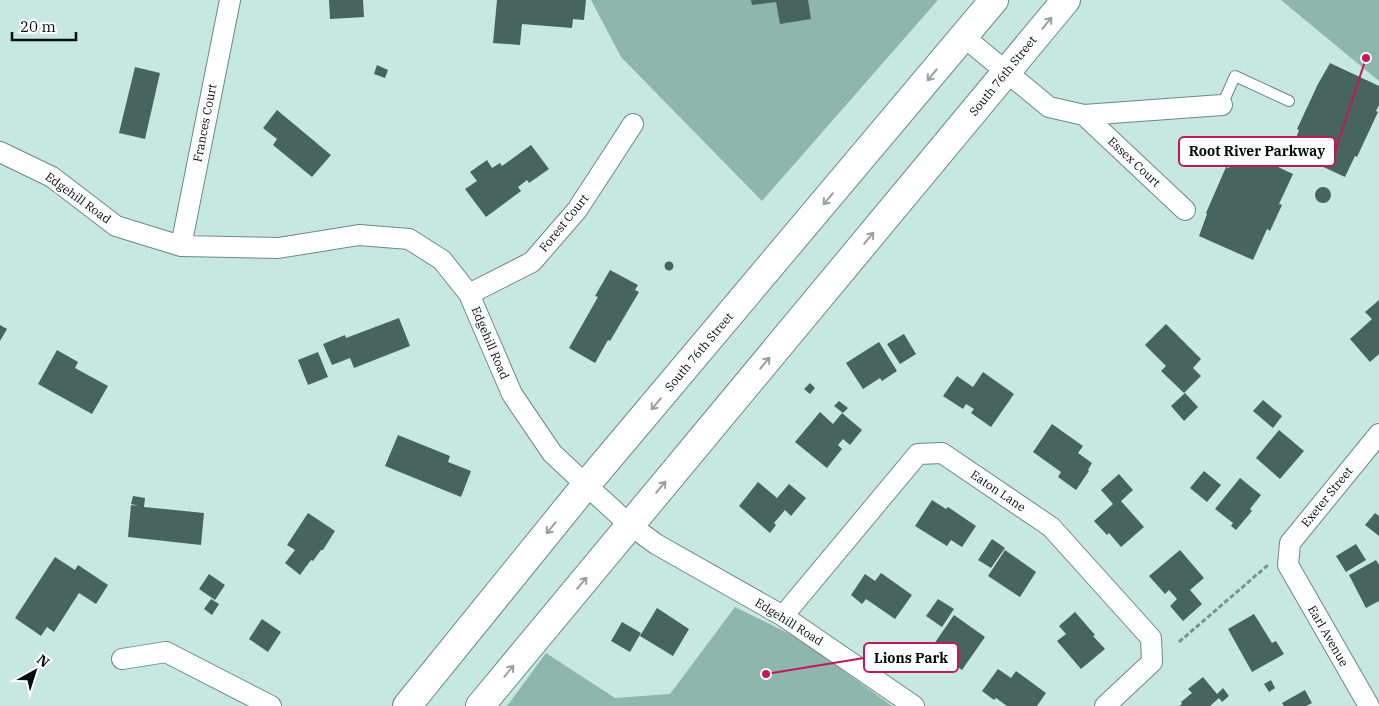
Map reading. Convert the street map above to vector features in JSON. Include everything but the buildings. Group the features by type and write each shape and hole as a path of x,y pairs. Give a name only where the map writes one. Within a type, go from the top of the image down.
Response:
{"main road":[{"name":"South 76th Street","path":"407,706 586,486 994,0"},
{"name":"South 76th Street","path":"480,706 1066,0"}],"street":[{"name":"Frances Court","path":"181,246 230,0"},
{"path":"964,37 1049,107 1084,115 1222,105"},
{"name":"Essex Court","path":"1084,115 1184,210"},
{"name":"Forest Court","path":"469,294 532,262 578,210 633,124"},
{"name":"Edgehill Road","path":"0,152 52,177 116,226 181,246 278,248 358,234 409,239 442,260 469,294 512,394 552,453 586,486 630,525 656,544 783,616 914,706"},
{"name":"Exeter Street","path":"1278,565 1290,543 1379,434"},
{"name":"Eaton Lane","path":"783,616 918,454 942,453 1050,527 1151,638 1152,662 1105,706"},
{"name":"Earl Avenue","path":"1278,565 1368,706"},
{"path":"122,659 166,652 271,706"}],"lane":[{"path":"1222,105 1235,76 1289,101"}],"path":[{"path":"1179,642 1278,565"}],"green space":[{"path":"591,0 938,0 762,201 621,57"},
{"path":"1281,0 1379,0 1379,81"},
{"path":"735,607 798,638 892,706 507,706 546,653 615,698 670,694"}],"place":[{"name":"Root River Parkway","path":"1366,58"},
{"name":"Lions Park","path":"766,674"}]}
